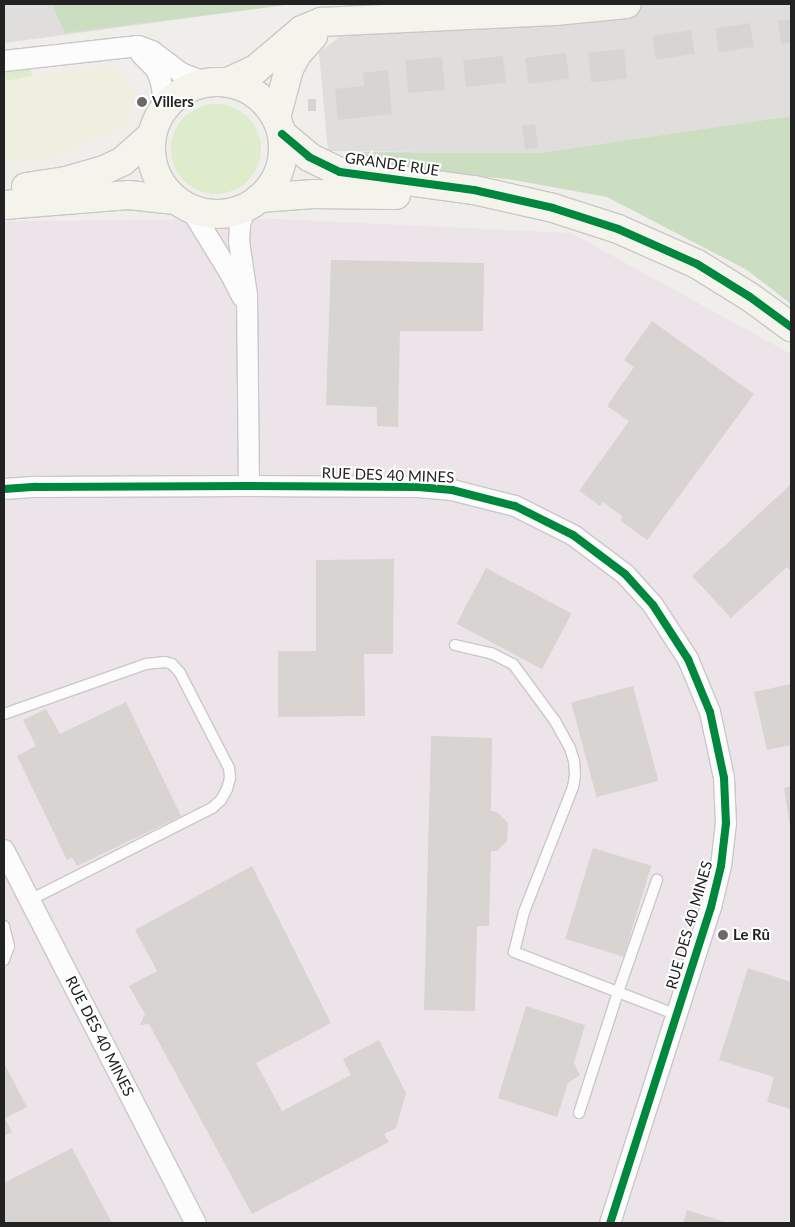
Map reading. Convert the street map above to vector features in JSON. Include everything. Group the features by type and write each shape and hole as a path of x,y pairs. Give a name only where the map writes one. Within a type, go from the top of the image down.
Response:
{"street":[{"path":"248,313 230,273 182,204 162,186 156,174 151,156 151,136 156,119 165,106 182,91 256,69 309,26 340,13 555,11 627,4"},
{"path":"249,486 248,313 246,283 238,241 240,224 253,203 270,188 280,169 283,155 279,126 283,86 297,54 340,13"},
{"path":"121,46 139,52 153,64 161,82 165,106"},
{"name":"GRANDE RUE","path":"4,60 121,46 144,47 174,69 216,82 243,86 256,94 268,105 279,126 309,157 340,172 462,188 508,199"},
{"path":"4,188 66,181 102,171 123,161 151,136"},
{"name":"GRANDE RUE","path":"4,205 129,195 182,204 218,214 253,203 335,194 508,199"},
{"path":"508,199 575,214 679,254 750,297 791,327"},
{"name":"RUE DES 40 MINES","path":"4,489 36,486 249,486 418,487 452,490 493,499 534,514 591,547 625,574 653,605 680,646 704,694 721,757 726,802 724,847 717,885 610,1223"},
{"name":"RUE DES 40 MINES","path":"4,850 196,1223"}],"lane":[{"path":"456,645 491,653 513,664 555,721 570,748 574,761 575,775 573,787 524,912 514,952 677,1014"},
{"path":"4,714 146,664 165,662 172,664 180,673 229,768 230,778 227,789 221,800 212,808 30,900"},
{"path":"579,1113 657,880"},
{"path":"4,926 9,946 4,960"}],"shaded area":[{"path":"4,4 293,4 4,43"},
{"path":"347,4 791,4 791,116 539,153 328,151 319,53 349,29"},
{"path":"278,219 571,233 791,354 791,1223 4,1223 4,221"}],"green space":[{"path":"52,4 293,4 65,33"},
{"path":"111,65 135,93 127,125 51,158 4,162 4,80"},
{"path":"30,66 32,76 6,81 4,71"},
{"path":"207,104 225,104 241,111 254,124 261,140 261,158 254,174 241,187 225,194 207,194 191,187 178,174 171,158 171,140 178,124 191,111"},
{"path":"791,116 791,304 747,270 607,197 508,179 366,166 350,152 539,153"}],"building":[{"path":"791,19 791,42 781,44 778,21"},
{"path":"750,23 754,47 719,52 715,28"},
{"path":"691,30 695,54 656,60 652,36"},
{"path":"624,49 627,79 591,83 588,53"},
{"path":"566,53 569,79 528,84 525,58"},
{"path":"503,56 506,83 466,87 463,60"},
{"path":"442,57 445,90 408,93 405,60"},
{"path":"388,70 392,114 338,120 335,89 364,86 363,73"},
{"path":"308,99 316,99 316,111 308,111"},
{"path":"535,124 538,148 525,149 522,126"},
{"path":"331,260 484,263 483,331 400,331 398,427 377,426 377,407 326,405"},
{"path":"652,321 754,394 647,540 621,521 622,516 603,502 600,506 579,491 629,421 607,406 634,367 624,360"},
{"path":"791,484 791,571 787,567 731,618 692,576"},
{"path":"394,559 393,654 364,654 365,716 278,717 278,651 316,651 316,560"},
{"path":"486,568 572,614 542,669 456,624"},
{"path":"791,684 791,745 767,750 754,692"},
{"path":"633,686 658,781 597,797 571,703"},
{"path":"126,702 181,816 77,866 72,857 67,860 17,756 36,746 23,720 46,709 60,734"},
{"path":"431,736 492,738 491,811 497,812 508,823 507,841 497,851 491,851 489,926 477,926 475,1011 424,1010"},
{"path":"791,786 791,826 790,826 784,788"},
{"path":"593,848 651,866 624,957 565,939"},
{"path":"252,866 331,1023 256,1063 282,1111 351,1075 343,1059 379,1040 406,1093 396,1128 384,1134 389,1142 252,1214 149,1024 140,1025 145,1014 129,986 157,971 135,930"},
{"path":"748,968 791,982 791,1109 767,1102 774,1077 719,1060"},
{"path":"526,1006 585,1025 574,1063 580,1075 568,1083 557,1117 498,1098"},
{"path":"4,1063 27,1107 5,1118 12,1132 4,1136"},
{"path":"72,1148 112,1223 4,1223 4,1183"},
{"path":"687,1210 728,1223 683,1223"}],"cycle path":[{"path":"282,134 309,157 340,172 474,190 553,208 618,229 697,264 750,297 791,327"},
{"path":"4,489 36,487 249,486 418,487 452,490 515,506 573,535 625,574 653,605 688,659 710,712 724,778 726,823 721,866 711,907 610,1223"}],"place":[{"name":"Villers","path":"142,102"},
{"name":"Le Rû","path":"723,935"}]}
